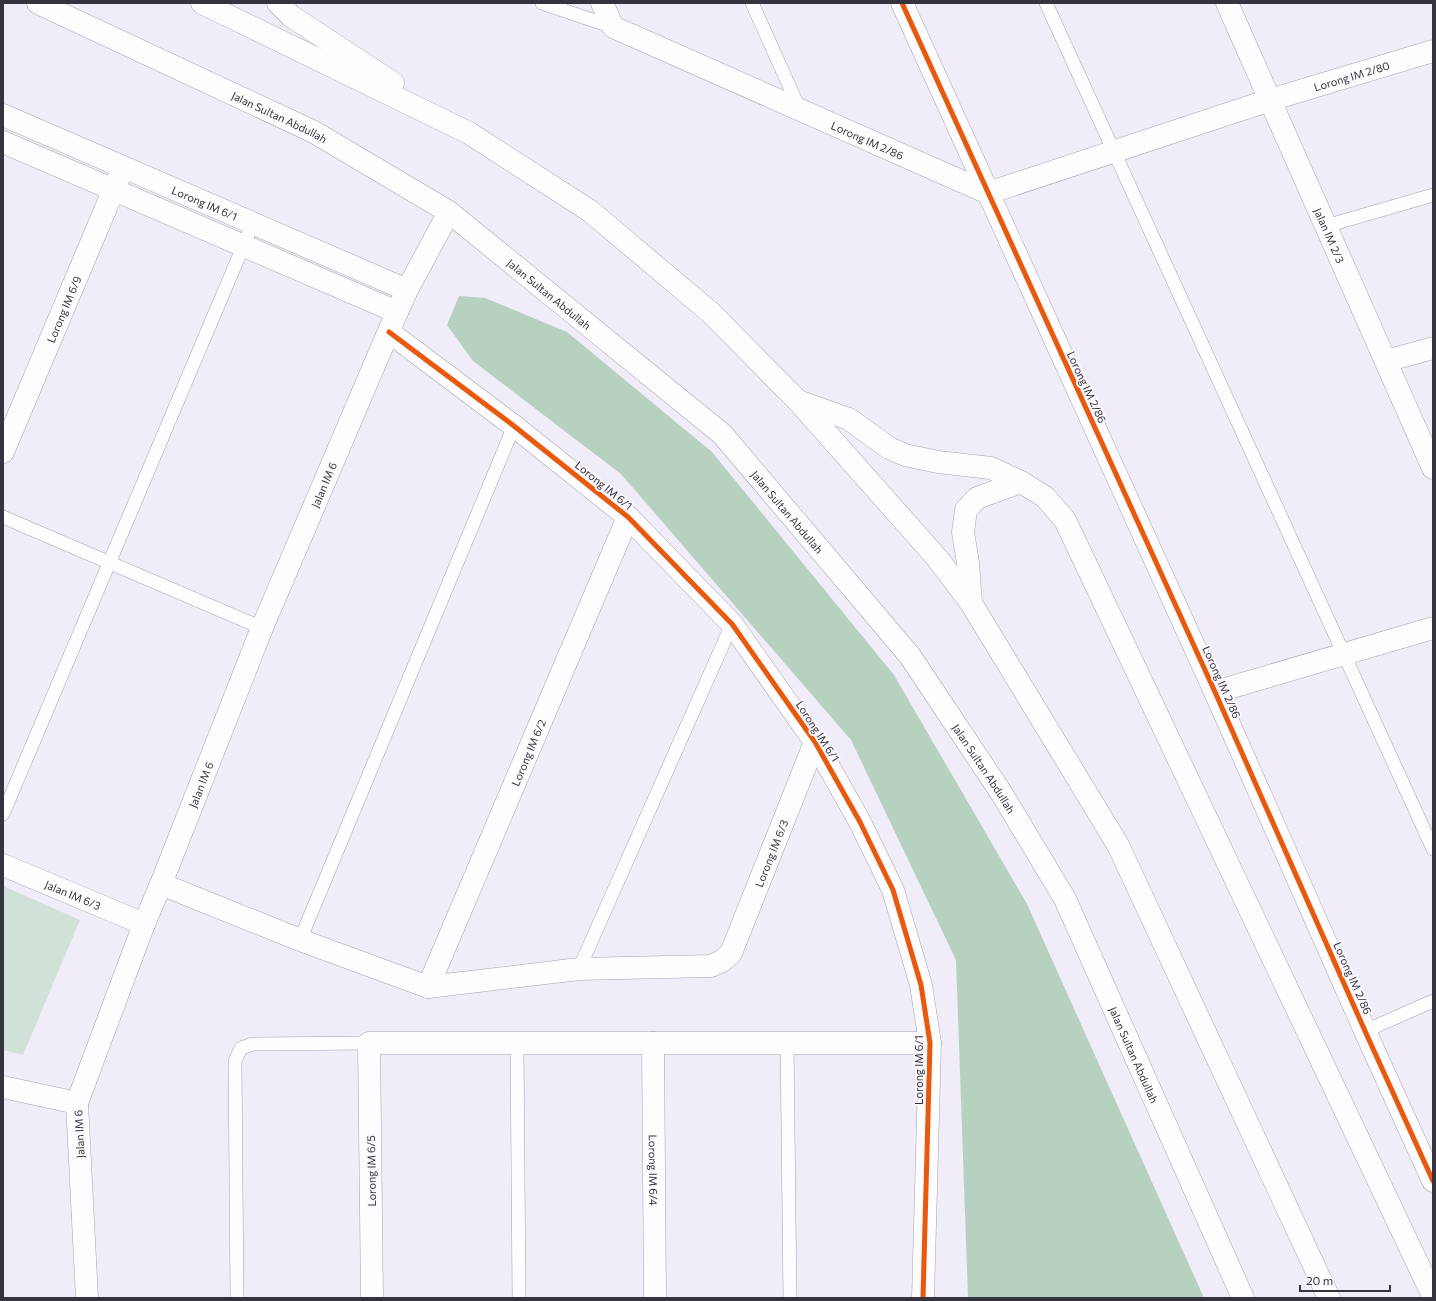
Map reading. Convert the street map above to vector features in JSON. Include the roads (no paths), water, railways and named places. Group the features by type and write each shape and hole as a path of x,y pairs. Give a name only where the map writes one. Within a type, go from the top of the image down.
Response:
{"street":[{"name":"Jalan Sultan Abdullah","path":"38,3 314,132 448,212 722,434 910,656 1002,794 1065,899 1244,1298"},
{"path":"202,3 469,133"},
{"path":"278,3 291,16 590,211 710,312 798,401 937,558 971,603 1118,845 1329,1298"},
{"path":"602,3 613,27"},
{"path":"902,3 988,193"},
{"name":"Jalan IM 2/3","path":"1227,3 1433,468"},
{"name":"Lorong IM 2/86","path":"613,27 988,193 1215,692 1433,1181"},
{"name":"Lorong IM 2/80","path":"988,193 1270,100 1433,51"},
{"name":"Lorong IM 6/1","path":"3,115 407,290"},
{"path":"3,142 397,312"},
{"name":"Lorong IM 6/9","path":"3,452 123,167"},
{"name":"Jalan IM 6","path":"87,1298 78,1103 144,924 262,628 388,332 407,290 448,212"},
{"name":"Lorong IM 6/1","path":"388,332 514,426 628,517 732,624 815,742 860,822 893,890 921,985 930,1042 923,1298"},
{"path":"1386,361 1433,348"},
{"path":"798,401 849,419 889,448 905,455 938,462 991,468 1021,482 1045,498 1065,520 1433,1296"},
{"path":"971,603 968,563 963,532 966,510 977,498 1021,482"},
{"name":"Lorong IM 6/2","path":"428,987 628,517"},
{"path":"1215,692 1433,628"},
{"name":"Lorong IM 6/3","path":"579,969 711,966 722,961 731,953 815,742"},
{"name":"Jalan IM 6/3","path":"3,865 144,924"},
{"path":"161,884 300,940 428,987 579,969"},
{"path":"369,1043 930,1042"},
{"name":"Lorong IM 6/5","path":"369,1043 372,1298"},
{"name":"Lorong IM 6/4","path":"653,1043 655,1298"},
{"path":"3,1087 78,1103"},
{"path":"1320,1277 1325,1298"}],"lane":[{"path":"542,3 613,27"},
{"path":"752,3 800,110"},
{"path":"1046,3 1433,849"},
{"path":"1326,226 1433,195"},
{"path":"3,814 253,223"},
{"path":"300,940 514,426"},
{"path":"3,517 262,628"},
{"path":"579,969 732,624"},
{"path":"1365,1031 1433,1001"},
{"path":"787,1042 790,1298"},
{"path":"237,1298 235,1061 241,1048 253,1044 369,1043"},
{"path":"517,1043 519,1298"}]}
